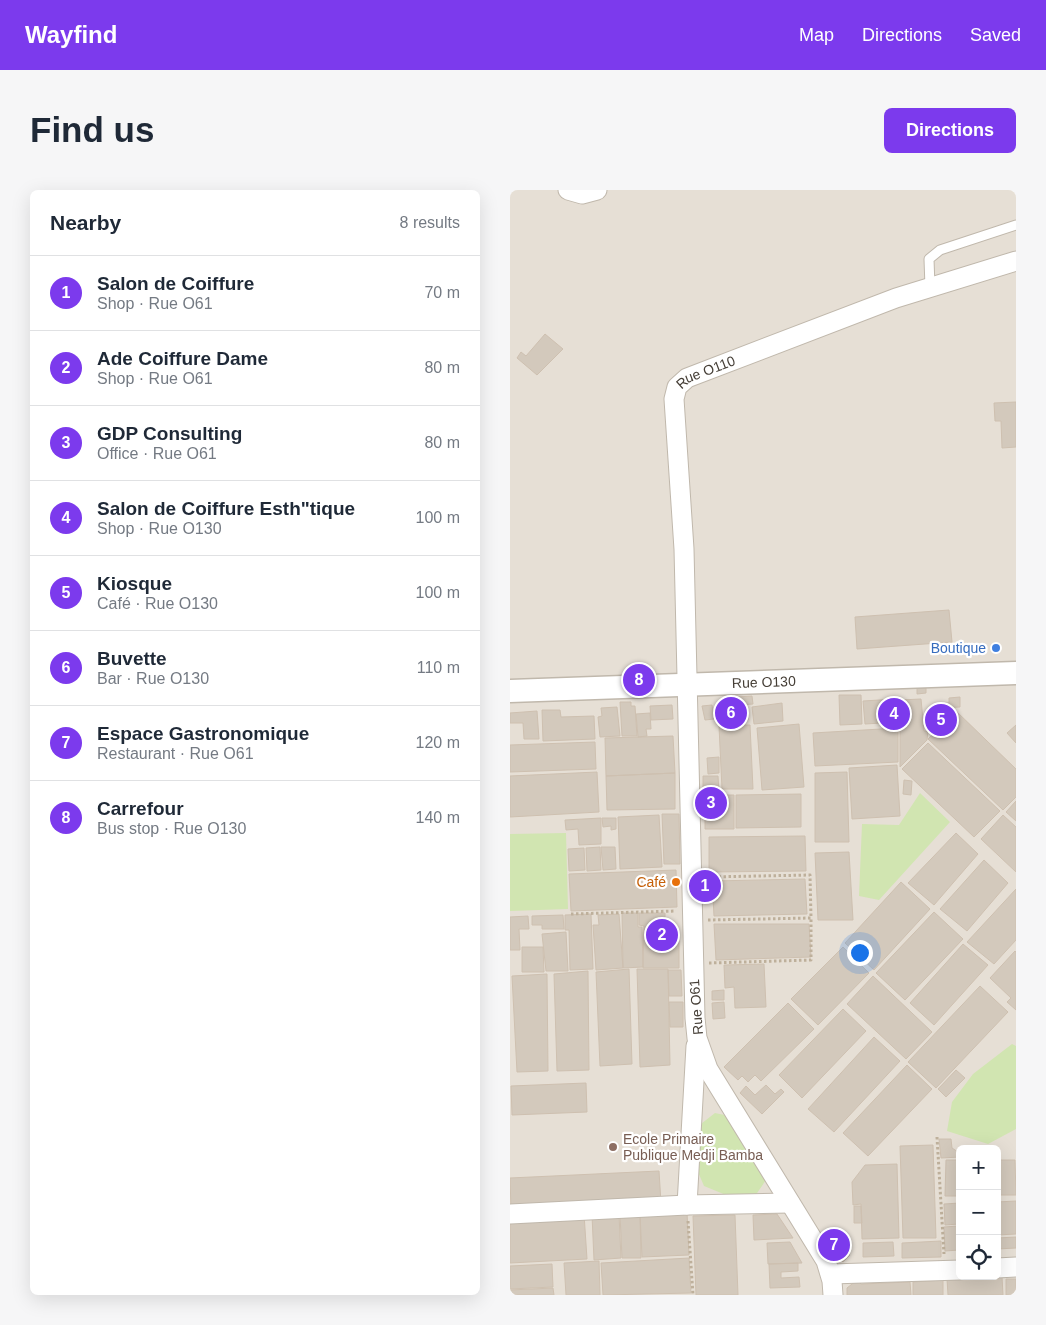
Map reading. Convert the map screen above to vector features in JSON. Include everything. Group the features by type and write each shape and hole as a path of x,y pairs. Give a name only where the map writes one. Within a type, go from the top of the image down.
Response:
{"street":[{"path":"568,190 582,194 597,190"},
{"name":"Rue O110","path":"686,684 684,549 674,399 677,387 687,378 837,319 1016,260"},
{"name":"Rue O130","path":"510,691 1016,673"},
{"name":"Rue O61","path":"686,684 693,964 697,1038 708,1069 826,1262 831,1274 833,1295"},
{"path":"688,1205 697,1038"},
{"path":"510,1214 688,1205 790,1203"},
{"path":"1001,1268 1016,1267"},
{"path":"831,1274 952,1270"}],"lane":[{"path":"930,287 929,259 940,250 1016,225"}],"path":[{"path":"691,877 810,875 811,960 693,964"},
{"path":"571,914 810,918"},
{"path":"937,1137 952,1270"},
{"path":"688,1205 693,1295"}],"shaded area":[{"path":"510,190 1016,190 1016,1295 510,1295"}],"green space":[{"path":"920,793 950,822 879,900 859,896 862,824 899,825"},
{"path":"566,833 568,909 510,911 510,834"},
{"path":"1012,1044 1016,1046 1016,1129 988,1144 947,1131 952,1102 973,1074"},
{"path":"715,1113 729,1116 766,1180 755,1196 726,1195 704,1186 695,1165 697,1127"}],"building":[{"path":"545,334 563,349 537,375 517,358 521,352 526,356"},
{"path":"1016,402 1016,447 1002,448 1001,421 995,421 994,403"},
{"path":"949,610 952,642 857,649 855,617"},
{"path":"917,688 926,688 926,693 917,694"},
{"path":"839,695 861,695 862,724 840,725"},
{"path":"752,696 753,704 723,706 722,698"},
{"path":"960,697 960,707 938,708 937,704 949,703 949,698"},
{"path":"896,699 898,722 865,724 863,701"},
{"path":"921,699 924,731 928,731 927,740 900,767 900,700"},
{"path":"620,702 631,702 631,706 635,706 637,736 622,736"},
{"path":"782,703 783,721 754,724 752,707"},
{"path":"672,705 673,719 651,720 650,706"},
{"path":"712,705 714,719 705,720 702,706"},
{"path":"617,707 620,736 600,737 598,717 602,716 601,708"},
{"path":"542,710 560,710 561,717 594,716 595,739 543,741"},
{"path":"748,710 748,720 723,721 722,711"},
{"path":"537,711 539,739 524,739 523,723 510,723 510,713"},
{"path":"956,711 1016,769 1016,797 1003,810 928,739"},
{"path":"650,713 651,729 646,729 647,736 638,737 636,714"},
{"path":"799,724 804,787 762,790 757,728"},
{"path":"750,725 753,789 722,789 719,726"},
{"path":"1016,725 1016,743 1007,733"},
{"path":"898,728 898,762 815,766 813,733"},
{"path":"673,736 675,773 606,776 605,738"},
{"path":"595,742 596,769 510,772 510,745"},
{"path":"928,743 1000,811 974,837 902,769"},
{"path":"719,757 719,773 708,774 707,758"},
{"path":"897,765 900,816 852,819 849,768"},
{"path":"597,772 599,812 510,817 510,776"},
{"path":"847,772 849,842 815,842 815,773"},
{"path":"675,773 675,809 607,810 606,776"},
{"path":"703,776 718,776 719,792 703,792"},
{"path":"904,780 912,781 911,795 903,794"},
{"path":"801,794 801,827 736,828 736,795"},
{"path":"705,795 734,795 734,829 705,829"},
{"path":"1016,801 1016,821 1006,812"},
{"path":"662,814 679,814 680,864 664,864"},
{"path":"659,815 662,867 620,869 618,817"},
{"path":"1003,815 1016,827 1016,872 981,839"},
{"path":"601,818 601,844 579,845 578,829 566,830 565,820"},
{"path":"602,818 616,818 616,829 611,830 611,826 603,827"},
{"path":"956,833 978,854 934,905 908,883"},
{"path":"805,836 806,871 709,872 709,837"},
{"path":"600,847 601,870 587,871 586,848"},
{"path":"601,847 615,847 616,869 603,870"},
{"path":"584,848 585,870 569,871 568,849"},
{"path":"849,852 853,920 818,920 815,853"},
{"path":"984,860 1008,883 967,931 940,909"},
{"path":"676,870 677,907 571,911 569,874"},
{"path":"805,879 807,914 714,916 712,881"},
{"path":"901,882 930,909 874,970 845,943"},
{"path":"1016,889 1016,940 994,964 967,942"},
{"path":"934,912 963,939 905,1000 876,973"},
{"path":"622,913 638,913 638,927 642,927 643,967 623,968"},
{"path":"639,913 665,913 665,941 679,941 679,968 643,968 644,926 639,925"},
{"path":"591,914 593,969 570,970 569,930 565,930 565,915"},
{"path":"619,914 623,968 596,970 593,925 599,925 598,915"},
{"path":"563,915 564,929 542,929 542,925 532,925 532,916"},
{"path":"528,916 529,929 519,929 520,950 510,950 510,917"},
{"path":"714,924 809,924 811,957 716,960"},
{"path":"566,932 568,971 546,971 542,934"},
{"path":"963,944 988,965 934,1025 910,1003"},
{"path":"522,947 543,947 544,972 522,972"},
{"path":"843,947 869,973 818,1025 791,999"},
{"path":"1015,951 1016,1010 1007,1002 1011,998 990,978"},
{"path":"764,964 766,1007 735,1008 734,987 725,988 724,965"},
{"path":"629,969 632,1064 600,1066 596,972"},
{"path":"637,969 668,969 670,1065 640,1067"},
{"path":"668,970 681,970 682,996 669,996"},
{"path":"588,971 589,1070 557,1071 554,974"},
{"path":"547,974 548,1071 517,1072 512,976"},
{"path":"873,976 932,1032 906,1059 847,1004"},
{"path":"980,986 1008,1012 936,1088 908,1062"},
{"path":"724,990 724,1000 712,1000 712,991"},
{"path":"669,1002 683,1002 683,1027 670,1027"},
{"path":"724,1002 725,1018 713,1019 712,1003"},
{"path":"788,1003 814,1029 761,1081 755,1075 748,1082 742,1076 738,1080 724,1067"},
{"path":"843,1009 866,1031 802,1098 779,1075"},
{"path":"874,1037 900,1061 834,1132 808,1109"},
{"path":"907,1065 932,1089 868,1156 843,1133"},
{"path":"956,1070 965,1078 946,1097 938,1089"},
{"path":"586,1083 587,1112 512,1115 511,1086"},
{"path":"766,1085 775,1094 781,1089 784,1092 762,1114 740,1093 746,1086 755,1095"},
{"path":"939,1139 951,1139 952,1148 956,1151 956,1157 941,1158"},
{"path":"933,1145 936,1238 903,1238 900,1146"},
{"path":"946,1160 956,1160 956,1196 945,1196"},
{"path":"1001,1160 1015,1160 1016,1195 1001,1195"},
{"path":"897,1164 899,1238 862,1239 861,1204 853,1205 852,1182 865,1165"},
{"path":"659,1171 661,1203 511,1209 510,1178"},
{"path":"1016,1201 1016,1234 1001,1235 1001,1202"},
{"path":"956,1203 956,1224 945,1225 944,1204"},
{"path":"854,1206 861,1206 862,1223 854,1223"},
{"path":"687,1212 689,1255 642,1257 640,1214"},
{"path":"640,1213 641,1258 622,1258 620,1214"},
{"path":"584,1214 587,1259 510,1263 510,1219"},
{"path":"619,1214 621,1258 594,1260 592,1215"},
{"path":"777,1214 793,1238 754,1240 753,1215"},
{"path":"735,1215 738,1295 696,1295 693,1216"},
{"path":"956,1226 956,1250 945,1251 944,1227"},
{"path":"1016,1237 1016,1248 1001,1249 1001,1238"},
{"path":"834,1240 839,1245 834,1249 829,1243"},
{"path":"941,1241 941,1257 902,1258 902,1243"},
{"path":"790,1242 802,1263 768,1264 767,1243"},
{"path":"893,1242 894,1256 863,1257 863,1243"},
{"path":"842,1247 850,1255 843,1262 835,1254"},
{"path":"689,1258 691,1293 603,1295 601,1263"},
{"path":"599,1261 600,1295 566,1295 564,1263"},
{"path":"798,1263 798,1271 781,1272 781,1278 799,1277 800,1287 770,1288 769,1264"},
{"path":"552,1264 553,1287 510,1289 510,1266"},
{"path":"1001,1277 1003,1295 948,1295 947,1279 1001,1280"},
{"path":"1006,1279 1016,1279 1016,1295 1006,1295"},
{"path":"857,1280 861,1284 910,1282 911,1295 847,1295 847,1288"},
{"path":"943,1280 943,1295 913,1295 913,1282"},
{"path":"553,1288 554,1295 510,1295 510,1290"}],"place":[{"name":"Boutique","path":"996,648"},
{"name":"Carrefour","path":"639,680"},
{"name":"Buvette","path":"731,713"},
{"name":"Salon de Coiffure Esth\"tique","path":"894,714"},
{"name":"Kiosque","path":"941,720"},
{"name":"GDP Consulting","path":"711,803"},
{"name":"Café","path":"676,882"},
{"name":"Salon de Coiffure","path":"705,886"},
{"name":"Ade Coiffure Dame","path":"662,935"},
{"name":"Ecole Primaire Publique Medji Bamba","path":"613,1147"},
{"name":"Espace Gastronomique","path":"834,1245"}]}
